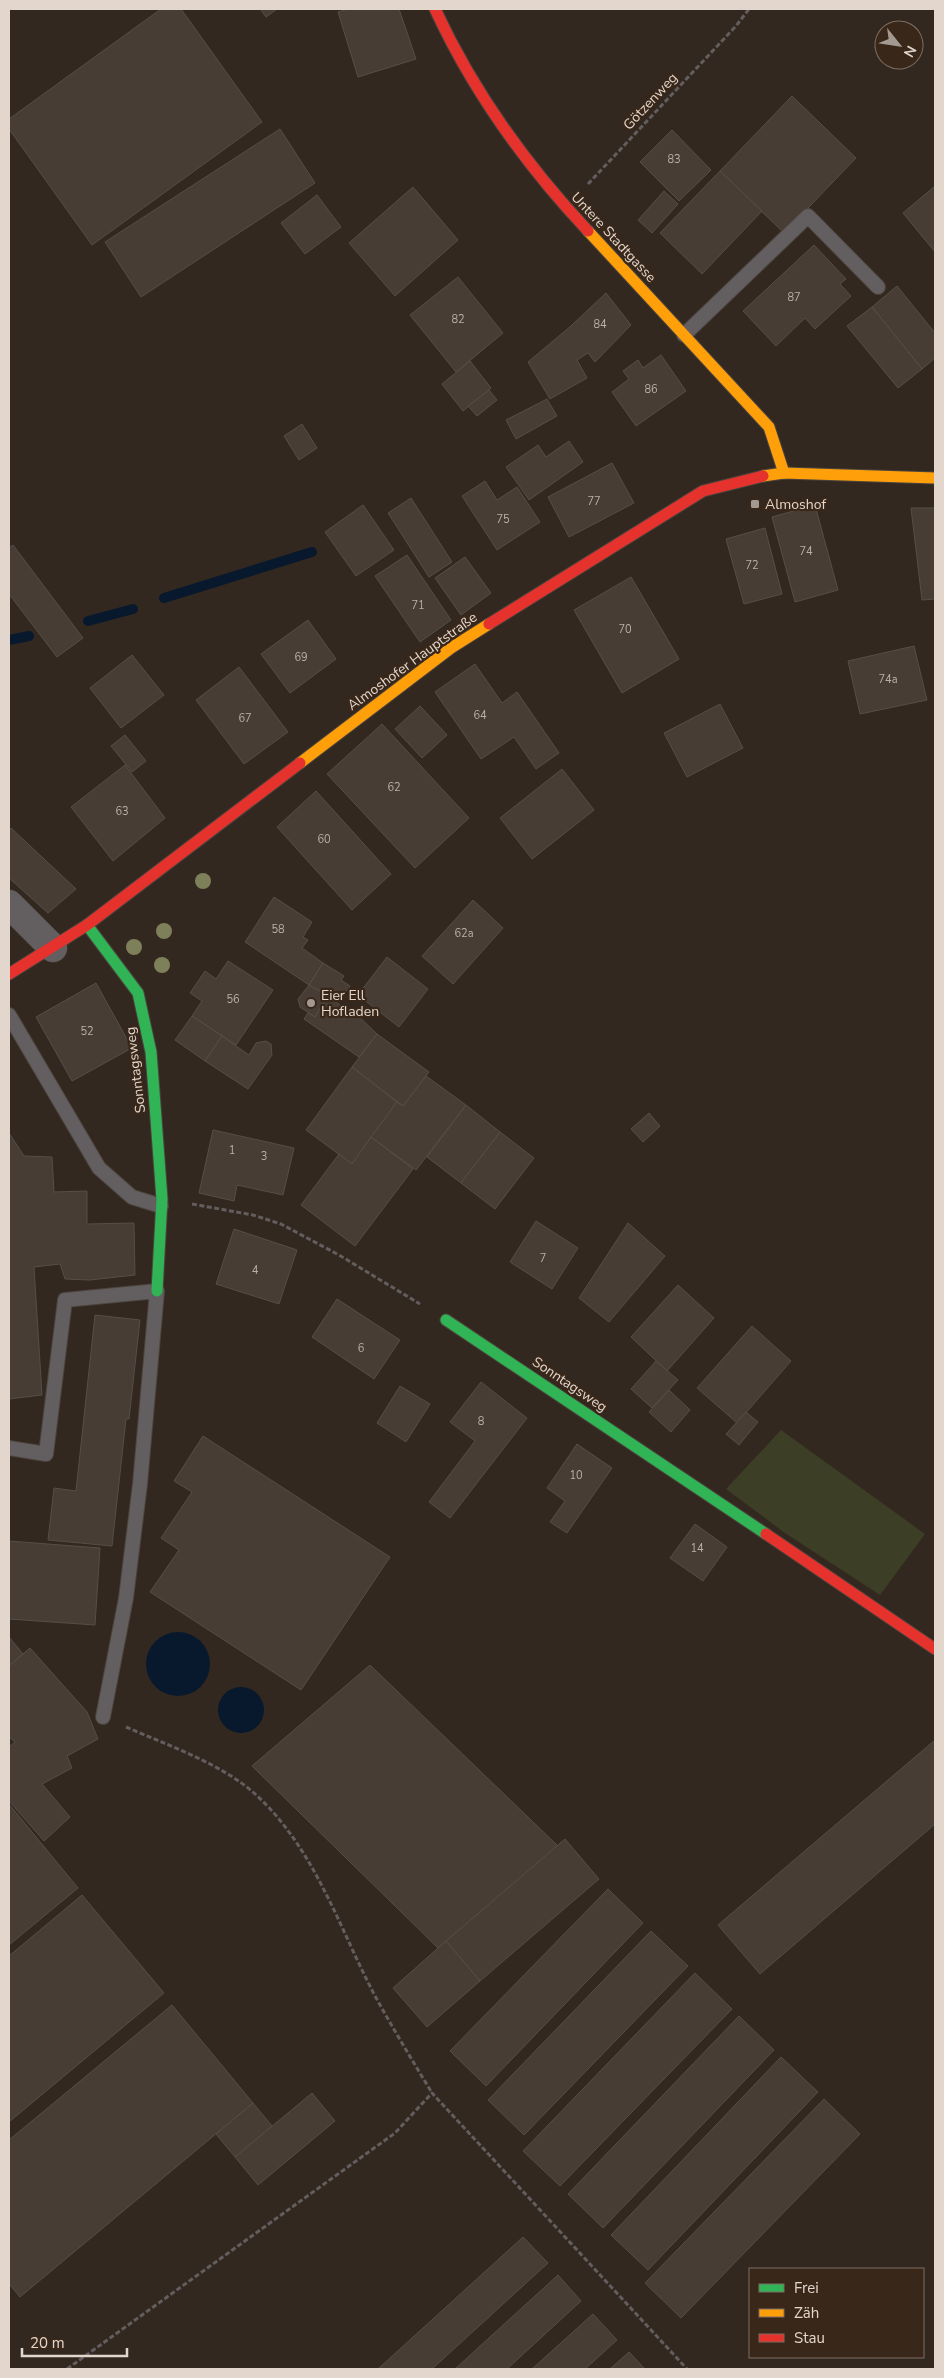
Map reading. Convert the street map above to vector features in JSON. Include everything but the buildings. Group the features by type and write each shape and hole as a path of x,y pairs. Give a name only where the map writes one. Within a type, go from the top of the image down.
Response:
{"street":[{"name":"Untere Stadtgasse","path":"435,9 450,44 485,103 566,208 769,427 784,473"},
{"name":"Almoshofer Hauptstraße","path":"9,974 87,925 451,648 704,491 746,479 784,473 935,478"},
{"path":"9,904 53,948"},
{"name":"Sonntagsweg","path":"87,925 138,993 151,1052 162,1202 157,1291"},
{"name":"Sonntagsweg","path":"446,1320 574,1404 935,1649"}],"lane":[{"path":"684,335 808,216 878,287"},
{"path":"9,1016 99,1168 132,1197 162,1202"},
{"path":"9,1448 46,1454 65,1300 157,1291 141,1475 126,1598 102,1717"}],"path":[{"name":"Götzenweg","path":"566,208 736,26 749,9"},
{"path":"162,1202 253,1215 280,1224 339,1255 446,1320"},
{"path":"102,1717 207,1762 253,1793 293,1837 323,1885 374,1994 432,2093 687,2369"},
{"path":"67,2369 395,2133 432,2093"}],"green space":[{"path":"781,1430 925,1534 880,1595 785,1533 726,1489"}],"water":[{"path":"178,1632 196,1638 204,1646 210,1664 204,1682 196,1690 178,1696 160,1690 152,1682 146,1664 152,1646 160,1638"},
{"path":"241,1687 254,1691 260,1697 264,1710 260,1723 254,1729 241,1733 228,1729 222,1723 218,1710 222,1697 228,1691"}],"waterway":[{"path":"164,598 312,552"},
{"path":"88,621 133,609"},
{"path":"9,640 29,636"}],"traffic: fast":[{"path":"87,925 138,993 151,1052 162,1199 157,1291"},
{"path":"446,1320 766,1534"}],"traffic: slow":[{"path":"588,231 769,427 784,473"},
{"path":"763,476 784,473 935,478"},
{"path":"300,763 451,648 489,624"}],"traffic: jam":[{"path":"435,9 466,69 502,126 543,180 588,231"},
{"path":"489,624 703,491 763,476"},
{"path":"9,974 87,925 300,763"},
{"path":"766,1534 935,1649"}],"place":[{"name":"Almoshof","path":"755,504"},
{"name":"Eier Ell Hofladen","path":"311,1003"}]}
